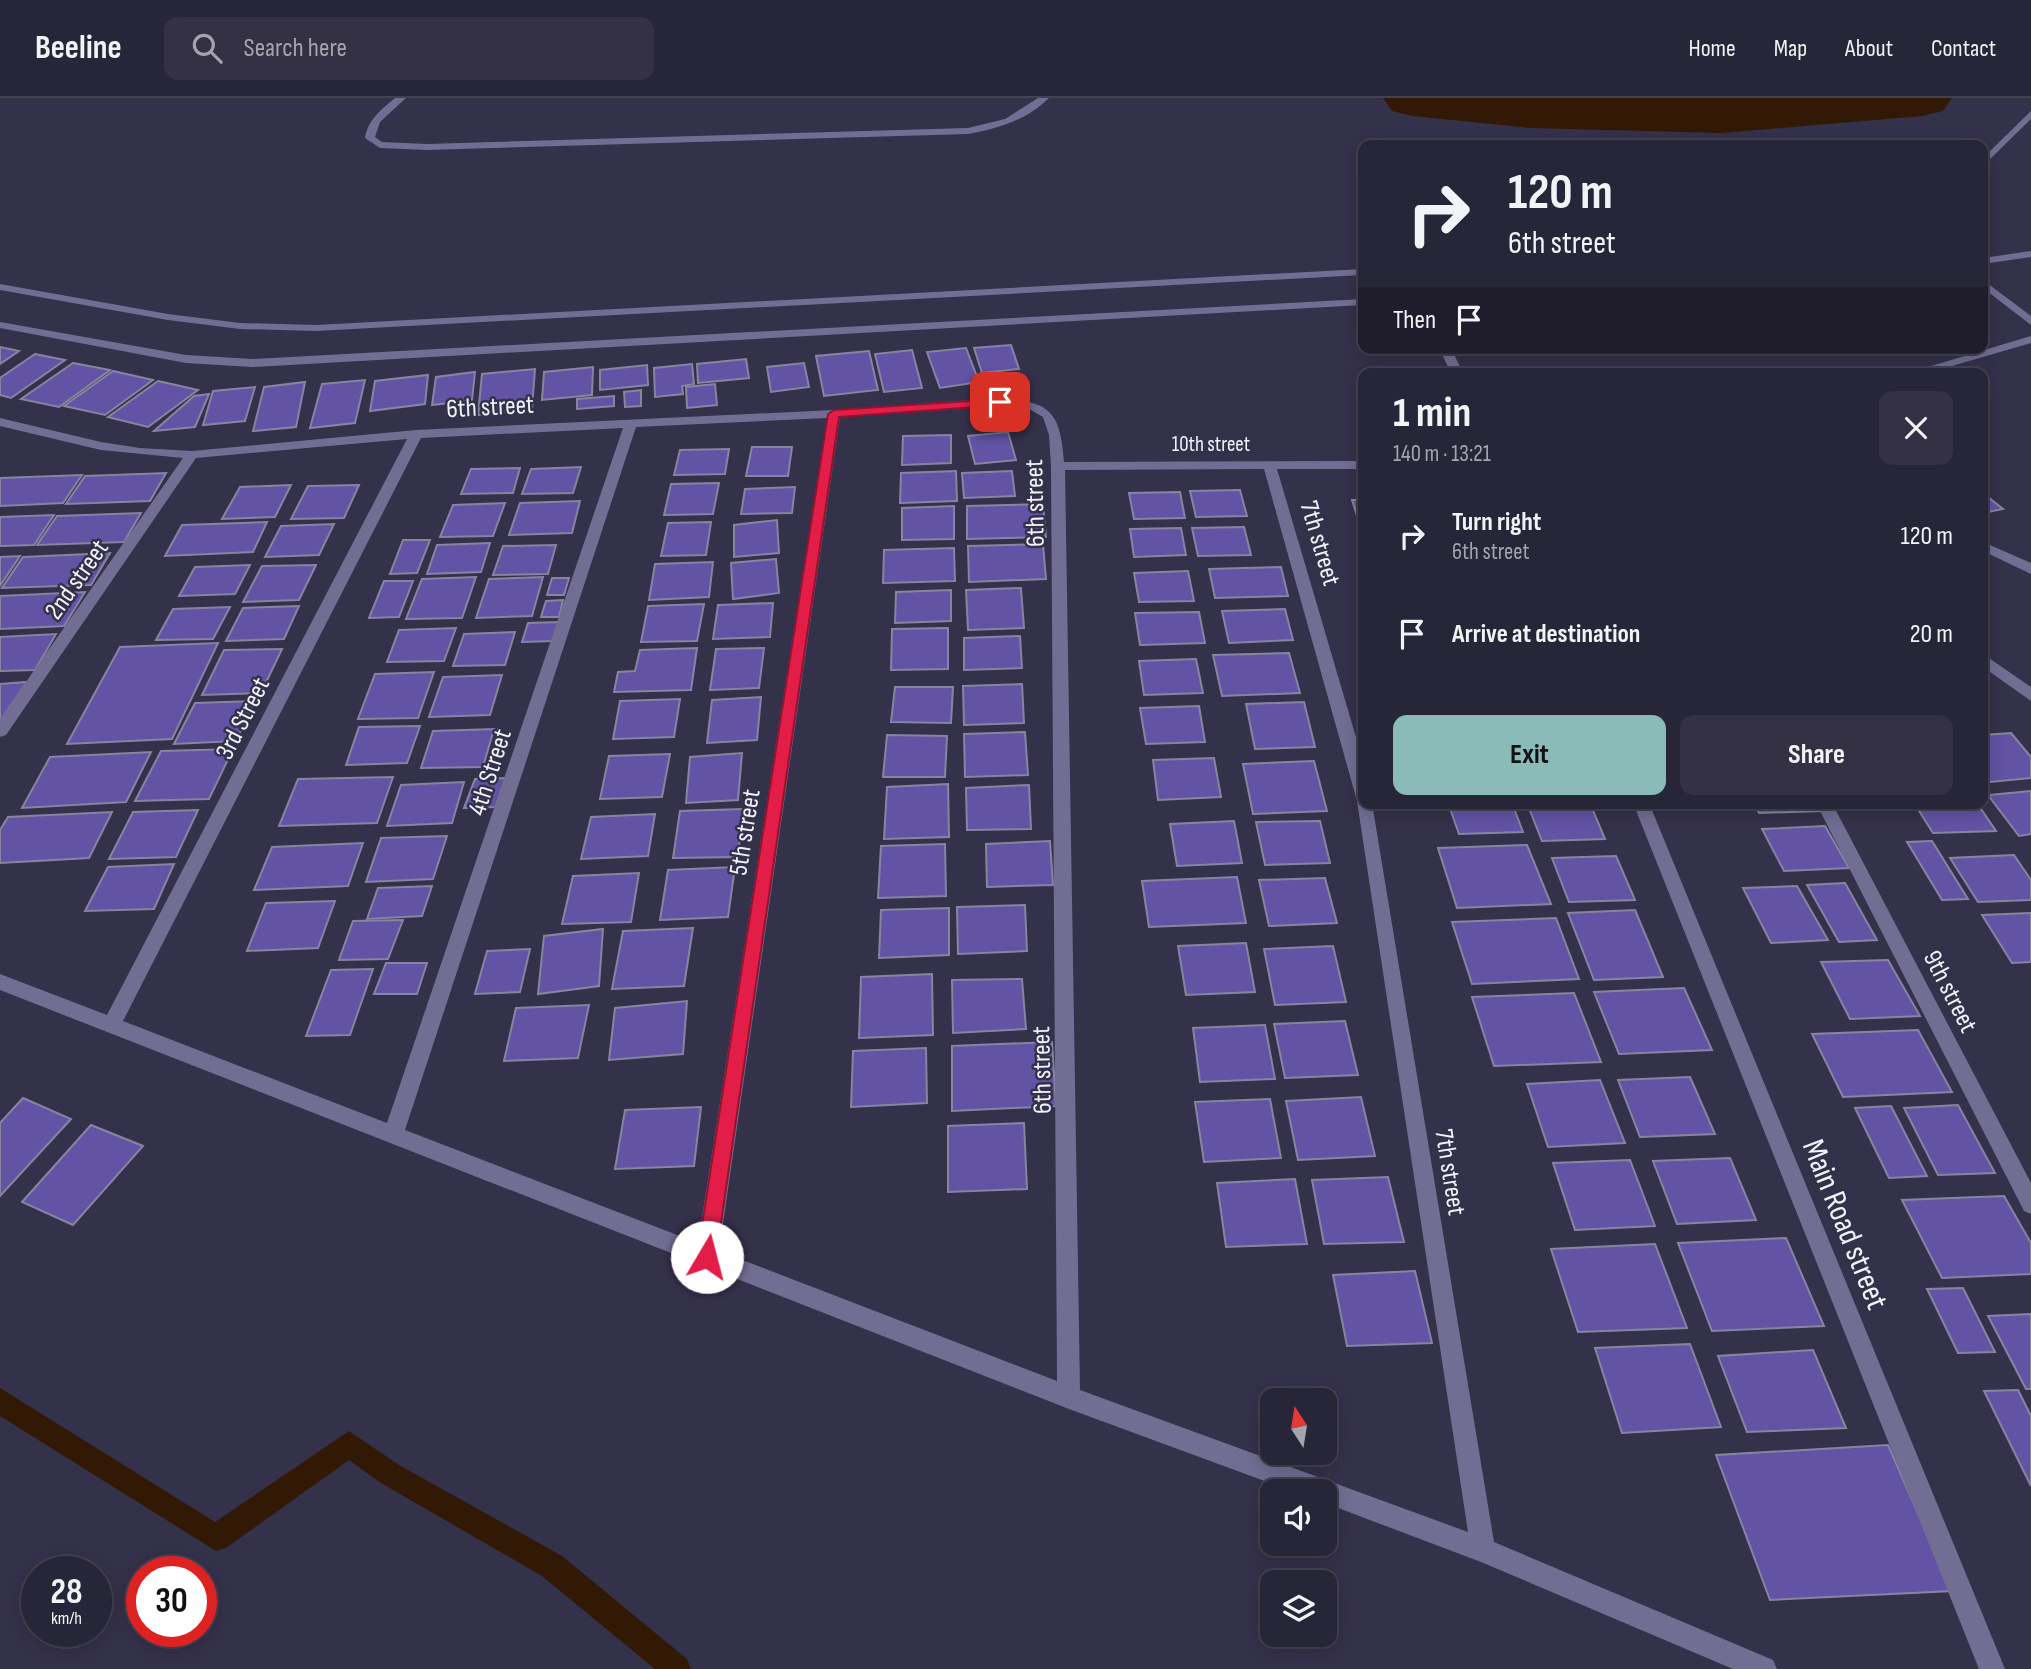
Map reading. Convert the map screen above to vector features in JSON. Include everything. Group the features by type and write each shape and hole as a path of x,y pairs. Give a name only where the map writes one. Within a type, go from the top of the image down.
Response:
{"street":[{"path":"401,98 380,116 370,131 370,138 380,145 427,147 968,131 1005,123 1034,107 1044,98"},
{"path":"1988,158 2031,114"},
{"path":"1988,248 2031,252"},
{"path":"1988,260 2031,252"},
{"path":"0,287 168,317 240,326 316,328 1358,272"},
{"path":"1988,287 2031,322"},
{"path":"0,325 175,357 252,363 1358,302"},
{"path":"1988,351 2031,339"},
{"path":"1931,368 1979,354"},
{"name":"6th street","path":"1,423 101,446 140,452 192,455 416,434 834,414 1000,402 1024,403 1043,410 1055,423 1058,466 1069,1397"},
{"name":"5th street","path":"707,1257 834,414"},
{"name":"4th Street","path":"393,1136 631,423"},
{"name":"3rd Street","path":"112,1024 416,434"},
{"name":"2nd street","path":"0,731 192,455"},
{"name":"7th street","path":"1269,465 1358,765"},
{"name":"10th street","path":"1058,466 1358,465"},
{"path":"1988,548 2031,569"},
{"path":"1988,663 2031,695"},
{"name":"7th street","path":"1365,809 1483,1550"},
{"name":"Main Road street","path":"1643,809 1992,1669"},
{"name":"9th street","path":"1827,809 2031,1204"},
{"path":"0,982 1069,1397 1291,1479"},
{"path":"1337,1496 1483,1550 1764,1669"}],"building":[{"path":"1011,345 1019,369 982,373 974,348"},
{"path":"0,347 19,351 0,364"},
{"path":"966,348 979,382 940,388 927,352"},
{"path":"912,350 922,388 884,392 875,354"},
{"path":"869,351 878,390 824,396 816,356"},
{"path":"35,354 65,360 11,398 0,395 0,378"},
{"path":"746,359 749,378 698,383 697,364"},
{"path":"73,363 110,370 59,407 21,399"},
{"path":"804,363 809,387 771,392 767,367"},
{"path":"692,364 694,384 682,386 683,394 655,397 654,368"},
{"path":"647,365 648,385 600,390 600,370"},
{"path":"593,367 592,395 542,400 544,372"},
{"path":"535,369 532,409 478,415 482,374"},
{"path":"113,371 153,380 105,415 64,406"},
{"path":"475,372 472,400 432,405 436,377"},
{"path":"428,375 425,404 370,411 375,381"},
{"path":"365,380 355,423 310,428 322,384"},
{"path":"158,381 198,390 148,427 108,417"},
{"path":"305,382 296,427 253,431 264,387"},
{"path":"715,384 717,405 687,408 686,387"},
{"path":"255,387 245,421 203,425 213,391"},
{"path":"641,390 641,406 625,407 624,392"},
{"path":"209,394 195,427 154,431 194,396"},
{"path":"614,396 614,406 577,409 577,399"},
{"path":"1008,432 1016,460 975,464 968,436"},
{"path":"951,435 951,463 902,465 903,436"},
{"path":"752,447 792,447 788,476 746,476"},
{"path":"729,449 725,474 674,475 680,450"},
{"path":"581,467 573,493 522,494 531,469"},
{"path":"520,468 513,493 461,494 471,469"},
{"path":"956,471 957,501 900,503 901,473"},
{"path":"1012,471 1015,496 964,498 962,473"},
{"path":"166,473 150,501 66,504 85,476"},
{"path":"82,475 63,503 0,506 0,478"},
{"path":"719,483 713,514 664,515 671,484"},
{"path":"291,485 275,517 222,519 240,487"},
{"path":"359,485 344,518 291,519 308,486"},
{"path":"795,487 792,513 741,514 745,489"},
{"path":"1240,490 1247,516 1196,517 1190,491"},
{"path":"1180,492 1185,518 1134,519 1129,493"},
{"path":"1988,497 2003,509 1988,512"},
{"path":"1352,500 1358,500 1358,519"},
{"path":"580,501 572,533 509,535 520,503"},
{"path":"505,503 493,536 440,537 453,505"},
{"path":"1043,504 1046,537 967,539 967,506"},
{"path":"954,506 954,539 902,540 902,508"},
{"path":"141,513 124,542 37,545 57,516"},
{"path":"54,515 34,545 0,546 0,517"},
{"path":"777,520 779,553 734,557 734,525"},
{"path":"267,522 253,552 165,556 182,525"},
{"path":"711,522 706,555 661,556 668,523"},
{"path":"334,524 319,555 265,557 281,526"},
{"path":"1244,527 1251,555 1198,556 1192,528"},
{"path":"1181,528 1186,555 1134,557 1130,529"},
{"path":"403,540 430,540 417,573 390,574"},
{"path":"490,543 481,572 427,574 437,545"},
{"path":"1043,544 1046,579 969,582 968,546"},
{"path":"556,545 548,574 493,575 503,546"},
{"path":"954,548 955,581 883,583 884,550"},
{"path":"110,553 91,585 2,588 23,557"},
{"path":"20,556 0,586 0,557"},
{"path":"776,559 779,593 733,599 731,563"},
{"path":"713,562 709,597 649,600 655,564"},
{"path":"250,565 235,594 179,596 195,567"},
{"path":"316,565 299,600 243,602 262,566"},
{"path":"1281,567 1288,596 1215,598 1209,569"},
{"path":"1188,571 1194,601 1139,602 1134,573"},
{"path":"476,577 462,618 406,619 422,579"},
{"path":"543,577 532,616 476,618 489,579"},
{"path":"552,578 569,578 564,595 547,595"},
{"path":"384,581 413,581 399,617 369,618"},
{"path":"1021,588 1024,628 968,630 966,590"},
{"path":"951,590 951,621 895,623 896,592"},
{"path":"85,592 64,626 0,629 0,596"},
{"path":"563,600 559,617 541,617 546,601"},
{"path":"773,603 770,637 713,639 718,605"},
{"path":"704,604 697,641 641,642 648,606"},
{"path":"299,606 284,639 226,641 243,608"},
{"path":"230,607 213,639 156,640 173,609"},
{"path":"1285,609 1293,640 1229,643 1222,611"},
{"path":"1199,612 1205,643 1140,645 1135,613"},
{"path":"560,622 555,641 522,642 528,623"},
{"path":"456,628 444,661 387,662 399,630"},
{"path":"948,628 948,669 891,670 892,629"},
{"path":"515,632 505,665 453,666 464,634"},
{"path":"56,634 35,670 0,671 0,637"},
{"path":"1020,636 1022,668 964,670 964,638"},
{"path":"218,643 172,739 67,744 120,647"},
{"path":"697,648 691,690 614,692 618,672 635,671 640,650"},
{"path":"764,648 759,688 710,690 716,649"},
{"path":"282,649 261,693 202,695 224,650"},
{"path":"1289,653 1300,693 1222,696 1213,655"},
{"path":"1196,659 1203,693 1144,695 1139,661"},
{"path":"434,672 418,718 358,719 375,674"},
{"path":"502,675 490,715 429,717 443,677"},
{"path":"27,682 0,721 0,684"},
{"path":"1022,684 1024,723 964,725 963,686"},
{"path":"895,687 953,687 951,723 891,722"},
{"path":"761,697 757,740 707,743 712,700"},
{"path":"680,699 674,737 613,739 620,701"},
{"path":"255,701 236,741 174,744 195,703"},
{"path":"1304,702 1315,747 1255,749 1246,704"},
{"path":"1199,706 1205,742 1146,744 1140,708"},
{"path":"420,726 407,763 346,765 359,727"},
{"path":"494,729 483,767 421,768 433,731"},
{"path":"1025,732 1028,775 965,777 964,734"},
{"path":"2011,733 2031,757 2031,778 1990,782 1988,735"},
{"path":"887,735 947,736 945,777 883,777"},
{"path":"233,749 209,799 135,801 161,751"},
{"path":"151,752 126,802 22,808 50,757"},
{"path":"742,753 738,800 686,803 690,757"},
{"path":"670,754 662,797 600,799 609,756"},
{"path":"1214,758 1221,797 1158,800 1153,760"},
{"path":"1314,761 1327,811 1253,814 1243,764"},
{"path":"393,777 377,823 279,826 298,779"},
{"path":"509,778 499,807 464,808 475,779"},
{"path":"464,782 452,823 387,826 401,785"},
{"path":"948,784 949,837 884,839 887,787"},
{"path":"1029,785 1031,829 967,830 966,788"},
{"path":"2031,791 2031,834 2019,836 1988,795"},
{"path":"743,809 738,857 673,858 680,811"},
{"path":"1450,809 1514,809 1523,832 1459,834"},
{"path":"1529,809 1592,809 1605,839 1542,841"},
{"path":"1757,809 1822,811 1759,813"},
{"path":"1918,809 1981,809 1996,831 1933,833"},
{"path":"198,810 176,857 109,859 133,812"},
{"path":"112,812 89,858 0,863 0,830 8,817"},
{"path":"655,814 648,856 581,859 591,817"},
{"path":"1234,821 1242,863 1177,866 1170,824"},
{"path":"1320,821 1330,863 1265,865 1256,822"},
{"path":"1825,826 1849,868 1784,871 1762,829"},
{"path":"447,836 433,879 366,882 381,838"},
{"path":"1050,841 1053,885 987,887 986,844"},
{"path":"1932,841 1968,899 1942,900 1907,842"},
{"path":"363,843 348,886 254,890 272,847"},
{"path":"945,844 946,896 878,898 881,846"},
{"path":"1527,845 1551,904 1457,908 1438,848"},
{"path":"2014,855 2031,880 2031,900 1978,902 1950,858"},
{"path":"1616,856 1635,900 1569,902 1552,858"},
{"path":"174,864 154,909 85,911 108,867"},
{"path":"735,867 728,917 660,920 668,870"},
{"path":"639,873 631,922 562,924 573,876"},
{"path":"1237,877 1246,923 1149,927 1142,881"},
{"path":"1325,878 1337,923 1269,926 1259,880"},
{"path":"1845,883 1877,940 1839,942 1807,885"},
{"path":"432,886 422,916 367,919 378,888"},
{"path":"1797,886 1828,940 1771,943 1743,888"},
{"path":"335,901 318,948 247,951 266,903"},
{"path":"1025,905 1027,951 958,954 957,907"},
{"path":"949,908 949,955 879,958 881,910"},
{"path":"1635,910 1663,977 1594,980 1568,913"},
{"path":"2031,913 2031,962 2012,963 1982,915"},
{"path":"1556,918 1579,979 1472,984 1452,922"},
{"path":"403,920 388,959 339,960 353,921"},
{"path":"693,928 684,986 612,989 623,931"},
{"path":"603,929 599,986 538,994 544,936"},
{"path":"1246,943 1255,992 1186,995 1178,946"},
{"path":"1333,946 1346,1002 1275,1005 1264,949"},
{"path":"530,949 520,992 475,994 487,951"},
{"path":"1888,960 1920,1016 1850,1019 1821,962"},
{"path":"386,963 427,963 417,994 374,994"},
{"path":"373,969 350,1035 306,1036 331,970"},
{"path":"932,974 933,1035 859,1038 861,977"},
{"path":"1022,979 1026,1029 953,1033 952,980"},
{"path":"1684,988 1712,1050 1619,1054 1594,992"},
{"path":"1574,993 1601,1062 1494,1066 1472,997"},
{"path":"687,1001 683,1054 609,1060 615,1008"},
{"path":"589,1005 578,1058 504,1061 516,1008"},
{"path":"1345,1021 1358,1075 1285,1078 1274,1024"},
{"path":"1265,1025 1275,1079 1200,1082 1193,1028"},
{"path":"1918,1030 1952,1092 1843,1097 1812,1034"},
{"path":"1052,1042 1056,1106 952,1111 952,1046"},
{"path":"926,1048 927,1103 851,1107 853,1051"},
{"path":"1690,1077 1715,1134 1640,1137 1618,1080"},
{"path":"1600,1080 1625,1143 1548,1147 1527,1084"},
{"path":"1361,1097 1375,1156 1298,1160 1286,1101"},
{"path":"23,1098 71,1119 0,1196 0,1123"},
{"path":"1270,1099 1281,1158 1204,1162 1195,1102"},
{"path":"1958,1105 1995,1173 1938,1175 1904,1108"},
{"path":"1891,1106 1927,1176 1889,1178 1855,1108"},
{"path":"701,1107 694,1166 615,1169 625,1110"},
{"path":"1024,1123 1027,1189 948,1192 948,1126"},
{"path":"91,1125 143,1146 73,1225 22,1202"},
{"path":"1730,1158 1756,1220 1677,1224 1653,1161"},
{"path":"1630,1160 1655,1226 1575,1230 1553,1163"},
{"path":"1388,1177 1404,1242 1324,1244 1312,1180"},
{"path":"1295,1179 1307,1244 1226,1247 1217,1183"},
{"path":"2004,1196 2031,1243 2031,1274 1942,1278 1902,1200"},
{"path":"1786,1238 1824,1326 1712,1331 1678,1243"},
{"path":"1655,1244 1687,1328 1578,1332 1551,1249"},
{"path":"1415,1271 1432,1343 1347,1346 1333,1275"},
{"path":"1963,1288 1995,1352 1958,1353 1927,1289"},
{"path":"2031,1314 2031,1389 2026,1389 1988,1316"},
{"path":"1690,1344 1721,1427 1622,1433 1595,1348"},
{"path":"1813,1350 1846,1428 1747,1432 1718,1356"},
{"path":"2018,1390 2031,1416 2031,1486 1984,1391"},
{"path":"1888,1445 1952,1591 1770,1600 1716,1455"}],"waterway":[{"path":"1413,98 1530,110 1722,115 1922,98"},
{"path":"0,1401 216,1538 349,1444 390,1474 552,1566 677,1669"}],"route":[{"path":"707,1257 834,414 1000,402"}]}
